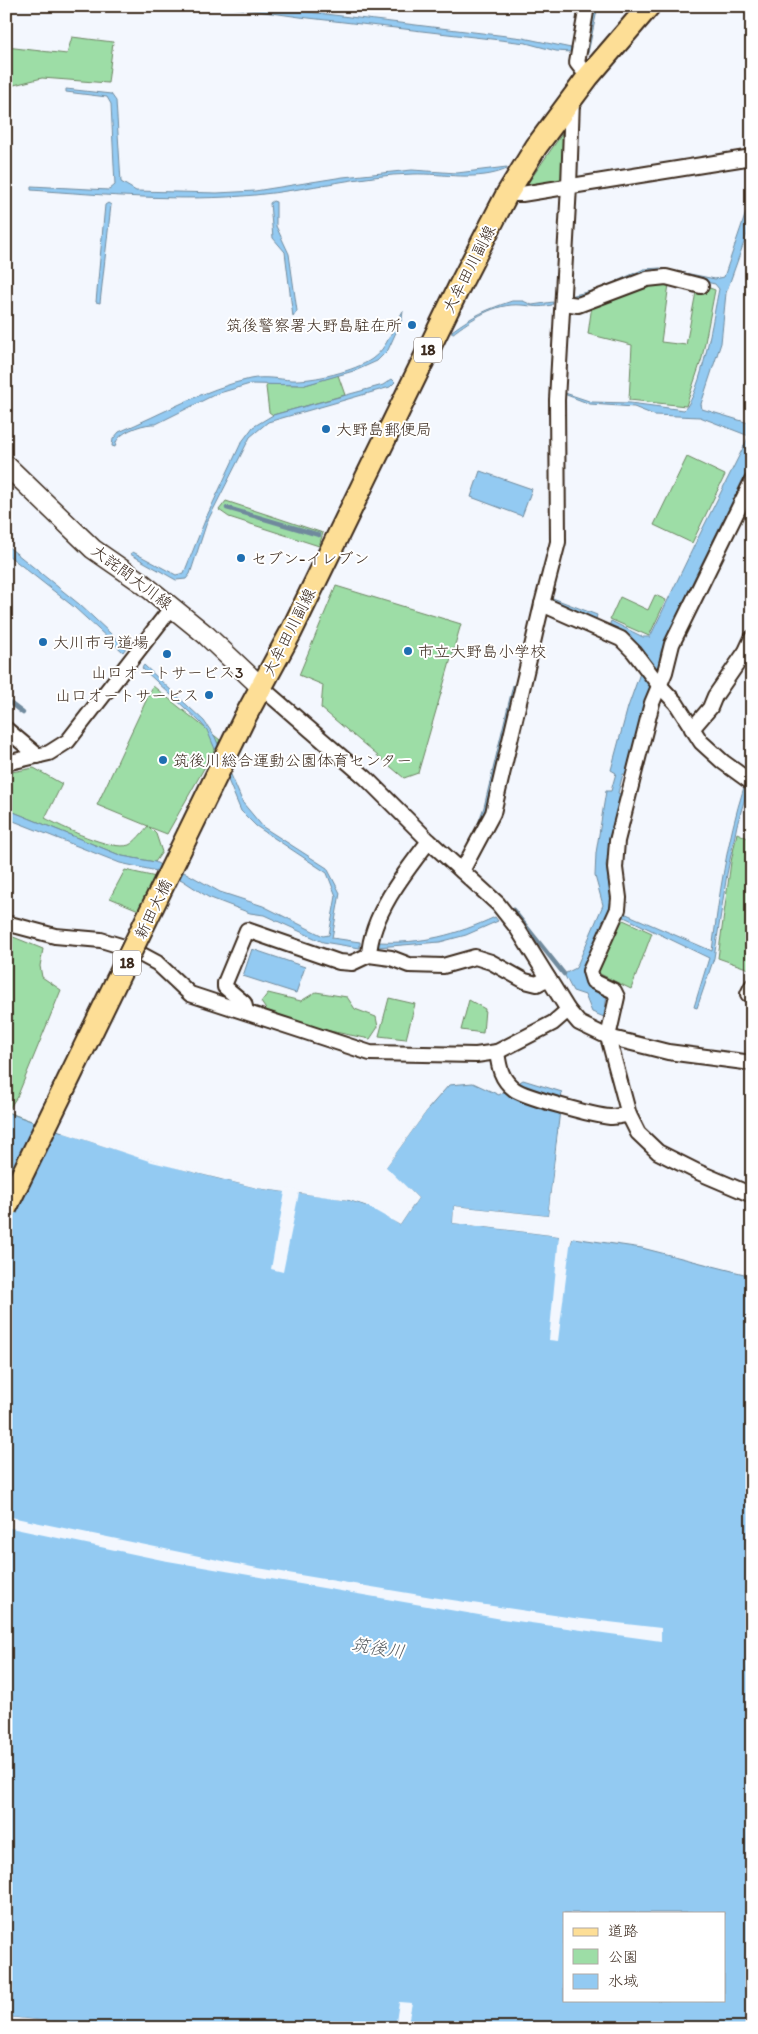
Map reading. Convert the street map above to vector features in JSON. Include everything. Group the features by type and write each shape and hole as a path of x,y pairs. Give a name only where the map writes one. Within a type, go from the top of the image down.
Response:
{"main road":[{"name":"大牟田川副線","path":"245,717 291,632 459,287 507,194 536,147 588,77 649,6"},
{"name":"大詫間大川線","path":"6,465 93,549 142,583 172,607 261,687"},
{"name":"新田大橋","path":"6,1208 245,717"}],"street":[{"path":"587,6 577,63 588,77"},
{"path":"462,871 493,813 558,542 557,400 572,99"},
{"path":"507,194 522,194 752,157"},
{"path":"563,303 578,305 647,279 666,277 700,286"},
{"path":"752,481 672,644 665,672 652,703 617,841 615,868 619,898 618,909 590,971 593,981 614,991 617,997 608,1037 629,1114 638,1133 658,1152 698,1172 752,1194"},
{"path":"542,604 621,639 676,703 692,729 708,749 752,783"},
{"path":"6,764 49,753 68,741 172,607"},
{"path":"692,729 710,708 715,696 746,651 752,638"},
{"path":"261,687 366,778 429,841 498,904 517,928 568,1010 579,1023 608,1037 668,1052 752,1063"},
{"path":"6,729 38,756"},
{"path":"369,956 369,946 384,908 402,877 429,841"},
{"path":"6,923 54,936 101,940 131,949 157,963 190,994 370,1053 476,1055 497,1052 553,1023 568,1010"},
{"path":"246,1011 244,1003 225,987 225,983 247,930 339,962 352,964 369,956 390,958 409,965 443,966 475,957 491,962 525,980 537,984 548,978"},
{"path":"497,1052 499,1068 503,1078 519,1092 602,1116 611,1117 629,1114"}],"green space":[{"path":"72,37 113,42 108,83 42,78 10,86 6,89 6,47 67,54"},
{"path":"564,131 567,135 565,180 532,187 528,183"},
{"path":"650,283 669,284 661,342 686,345 699,284 715,290 702,358 686,406 629,400 632,345 588,334 592,305"},
{"path":"338,375 345,395 273,415 269,412 266,387 268,384 305,385"},
{"path":"687,457 725,475 692,543 654,525"},
{"path":"226,501 323,533 319,546 229,517 219,510"},
{"path":"336,586 461,624 418,773 404,778 321,708 323,685 299,675"},
{"path":"655,595 666,600 649,636 610,619 620,597 648,610"},
{"name":"筑後川総合運動公園体育センター","path":"153,686 220,740 167,834 149,827 156,834 162,852 155,862 122,856 6,809 6,773 34,768 62,784 45,818 87,837 111,845 129,845 134,842 148,826 97,805"},
{"path":"737,833 752,840 752,970 718,958 731,862"},
{"path":"125,870 156,877 141,911 110,898"},
{"path":"621,919 652,933 631,989 598,973"},
{"path":"6,934 43,949 40,966 42,977 61,990 18,1095 7,1112 64,1133 6,1130"},
{"path":"316,992 347,997 355,1009 376,1017 378,1027 370,1039 325,1030 267,1011 261,1002 268,993 301,1001"},
{"path":"389,998 415,1004 406,1039 379,1036"},
{"path":"469,1000 485,1009 483,1033 461,1030"}],"water":[{"path":"222,6 259,6 523,38 571,48 571,52 556,51 526,43"},
{"path":"595,6 598,6 588,53 585,53"},
{"path":"66,89 111,94 116,101 121,182 136,191 217,193 255,191 343,177 412,170 457,173 507,167 507,169 496,173 472,176 413,174 373,177 275,193 227,197 143,197 31,190 31,186 109,190 115,185 111,104 107,97 66,92"},
{"path":"752,195 752,220 726,293 721,343 701,404 702,409 752,424 752,461 661,651 658,670 628,775 623,774 618,793 622,795 606,865 611,899 609,910 585,971 586,983 607,995 604,1017 592,1012 585,995 573,991 564,974 576,968 603,905 595,876 596,853 606,791 611,791 616,773 611,770 628,707 646,656 631,638 609,626 611,621 643,637 650,637 749,436 700,417 654,415 634,407 590,404 564,394 592,402 630,403 684,410 696,387 706,353 719,289 715,284 661,272 595,294 567,300 566,297 599,289 644,269 660,268 715,279 724,277"},
{"path":"276,202 276,226 289,254 297,311 293,317 285,252 273,238 270,203"},
{"path":"108,203 111,205 100,303 96,302 105,205"},
{"path":"512,301 523,301 532,305 553,302 552,305 539,307 511,305 493,309 452,334 452,331 473,317"},
{"path":"403,311 402,319 388,350 377,361 357,370 305,385 250,384 216,394 156,424 130,430 118,439 115,447 112,446 113,439 119,432 200,395 233,383 261,378 311,379 345,371 365,363 382,349"},
{"path":"392,379 395,382 390,387 268,422 250,437 207,522 190,574 186,579 176,580 130,554 133,552 176,575 184,573 206,518 241,443 253,427 273,415 383,385"},
{"path":"480,471 532,489 522,516 471,497"},
{"path":"6,545 79,604 126,648 123,652 74,607 8,555"},
{"path":"550,597 597,615 596,619 549,600"},
{"path":"144,665 204,721 215,737 243,803 263,827 327,868 340,893 332,938 360,942 360,948 323,942 264,915 250,913 208,897 182,880 157,871 120,863 6,818 6,809 122,856 155,862 168,869 186,873 220,892 263,906 323,936 329,935 336,896 327,873 256,826 241,811 207,730 142,668"},
{"path":"513,685 518,685 488,808 475,838 465,849 473,837 484,807"},
{"path":"744,787 748,788 737,825 727,874 714,958 697,1008 694,1007 709,958 622,916 624,913 712,951 724,868"},
{"path":"495,917 498,921 466,935 440,942 378,947 378,942 424,940 438,937 466,929"},
{"path":"252,949 305,967 296,993 243,976"},
{"name":"筑後川","path":"523,1080 562,1092 548,1216 454,1206 453,1223 559,1236 560,1244 570,1245 573,1238 642,1248 752,1276 752,2028 112,2028 7,2017 6,1112 129,1154 223,1180 267,1190 351,1201 373,1209 400,1225 418,1198 385,1168 428,1109 449,1085 473,1083 499,1095"}],"pier":[{"path":"425,1109 428,1109 386,1167 418,1198 400,1225 365,1205 349,1200 299,1193 283,1272 271,1269 285,1192 257,1188 152,1162 64,1133 65,1131 153,1160 257,1185 349,1198 366,1203 400,1222 415,1198 383,1167"},
{"path":"559,1125 561,1125 550,1218 456,1209 455,1221 560,1233 562,1242 569,1243 573,1236 570,1246 558,1341 549,1340 559,1236 453,1223 454,1206 548,1216"},
{"path":"6,1516 252,1567 432,1597 574,1618 661,1628 661,1641 502,1619 162,1560 6,1527"},
{"path":"399,2002 412,2003 407,2028 395,2028"},
{"path":"6,2016 112,2028 88,2028 7,2019"}],"waterway":[{"path":"227,508 319,535"},
{"path":"6,700 23,713"},
{"path":"513,910 564,974"}],"place":[{"name":"筑後警察署大野島駐在所","path":"412,325"},
{"name":"大野島郵便局","path":"326,429"},
{"name":"セブン-イレブン","path":"241,558"},
{"name":"大川市弓道場","path":"43,642"},
{"name":"市立大野島小学校","path":"408,651"},
{"name":"山口オートサービス3","path":"167,654"},
{"name":"山口オートサービス","path":"209,695"},
{"name":"筑後川総合運動公園体育センター","path":"163,760"}]}
